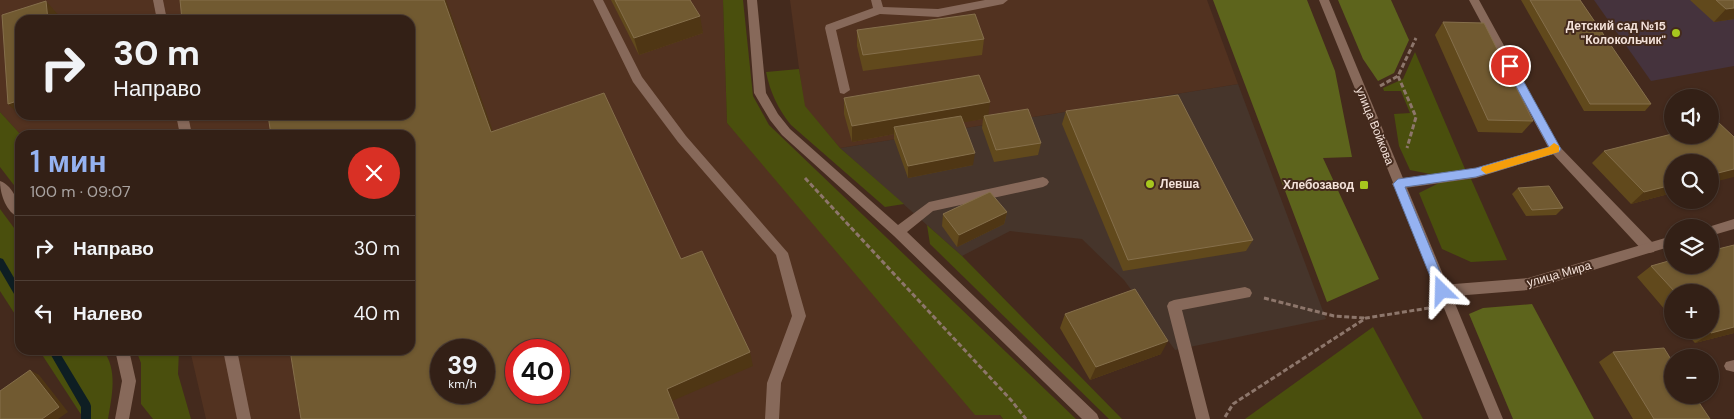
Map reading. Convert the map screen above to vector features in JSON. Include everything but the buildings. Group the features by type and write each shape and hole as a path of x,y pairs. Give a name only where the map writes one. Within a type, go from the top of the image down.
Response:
{"street":[{"path":"158,0 161,15"},
{"path":"598,0 637,79 682,138 782,253 799,316 774,383 772,419"},
{"path":"752,0 760,93 774,117 786,132 898,232 1092,419"},
{"path":"844,90 830,28 878,5 938,13 1003,0"},
{"name":"улица Войкова","path":"1324,0 1496,419"},
{"path":"1474,0 1555,149 1649,248"},
{"path":"1398,184 1476,173 1555,149"},
{"path":"898,232 928,207 1043,182"},
{"path":"0,186 15,206"},
{"path":"1719,228 1734,224"},
{"name":"улица Мира","path":"1442,291 1528,284 1664,243"},
{"path":"1203,419 1174,306 1244,293"},
{"path":"123,355 129,381 124,418"},
{"path":"231,355 244,419"}],"path":[{"path":"1375,88 1398,76 1416,38"},
{"path":"1398,76 1416,117 1407,150"},
{"path":"1244,293 1334,316 1366,318 1429,309"},
{"path":"1224,419 1233,404 1366,318"}],"shaded area":[{"path":"0,0 723,0 727,123 1003,419 206,419 191,355 415,355 415,130 16,130 0,112"},
{"path":"790,0 1207,0 1238,84 840,148 804,106"},
{"name":"Детский сад №15 \"Колокольчик\"","path":"1594,0 1734,0 1734,66 1651,81"},
{"name":"Левша","path":"1238,84 1326,319 1175,350 1124,280 1082,239 1010,231 962,256 840,148"}],"green space":[{"path":"723,0 743,0 753,96 769,125 1076,419 1003,419 1000,415 975,415 727,123"},
{"path":"1213,0 1307,0 1335,71 1352,157 1323,158 1379,279 1327,302"},
{"path":"1338,0 1391,0 1409,40 1394,73 1378,81 1363,59"},
{"path":"1415,52 1465,169 1435,175 1410,170 1399,146 1394,114 1410,113 1401,91 1384,91 1383,88 1403,79"},
{"path":"799,69 805,106 840,148 904,204 885,207 791,125 775,100 766,72"},
{"path":"0,112 16,130 15,186 0,167"},
{"path":"1471,179 1507,260 1471,262 1442,249 1419,193 1441,182"},
{"path":"0,209 15,229 15,314 0,291"},
{"path":"927,225 962,256 1122,419 1109,419 930,244"},
{"path":"1532,304 1594,419 1513,419 1469,314 1483,308"},
{"path":"1373,327 1423,419 1245,419"},
{"path":"42,355 106,355 111,366 113,383 108,419 84,419"},
{"path":"138,355 179,355 178,374 191,419 153,419 141,404 141,363"}],"waterway":[{"path":"0,262 15,288"},
{"path":"56,355 86,406 86,419"}],"slow traffic":[{"path":"1486,170 1555,149 1554,147"}],"place":[{"name":"Детский сад №15 \"Колокольчик\"","path":"1676,33"},
{"name":"Левша","path":"1150,184"},
{"name":"Хлебозавод","path":"1364,185"}],"route":[{"path":"1442,291 1398,184 1476,173 1555,149 1510,66"}]}
